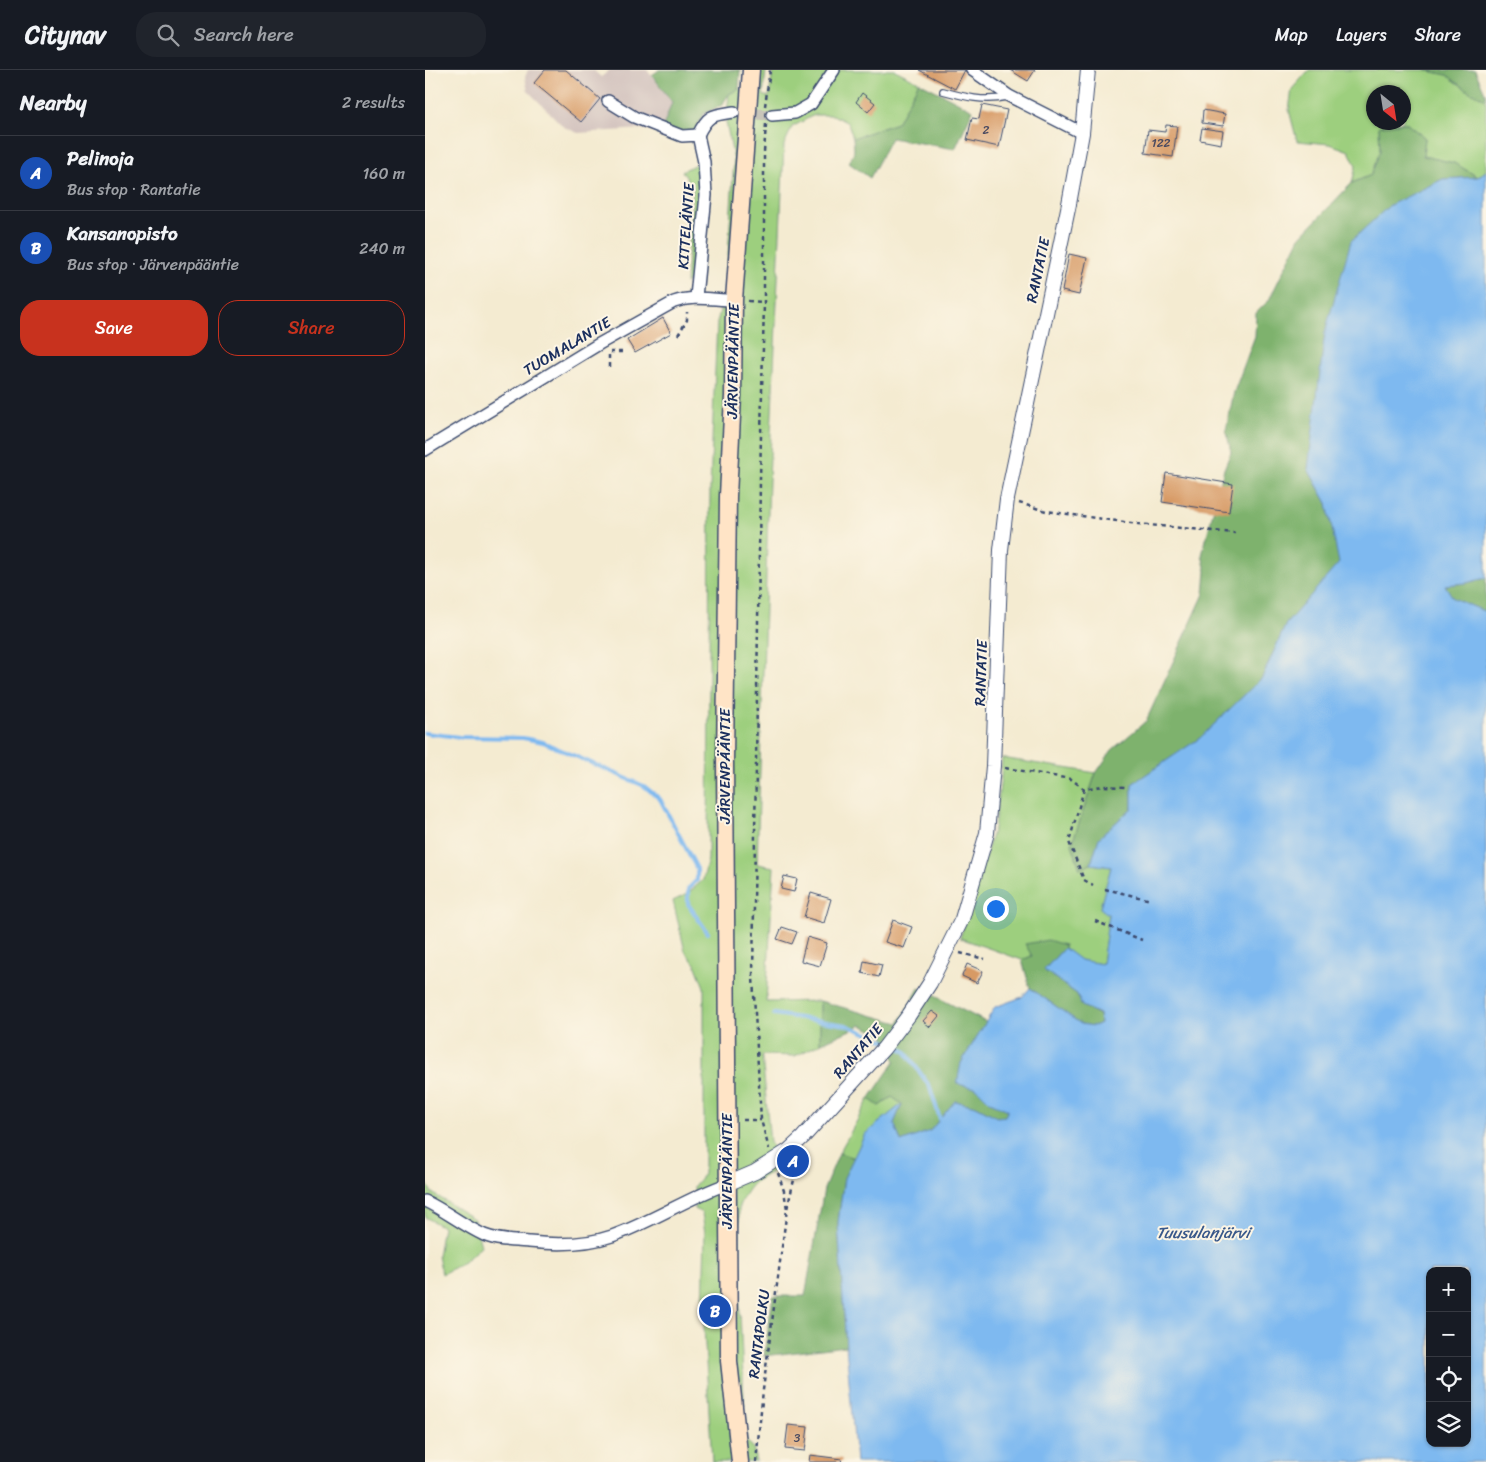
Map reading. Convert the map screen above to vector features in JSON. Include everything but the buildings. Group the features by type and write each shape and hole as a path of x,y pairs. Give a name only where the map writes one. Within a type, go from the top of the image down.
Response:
{"main road":[{"name":"JÄRVENPÄÄNTIE","path":"740,1462 729,1362 725,761 728,496 733,396 734,300 751,70"}],"street":[{"path":"767,114 795,113 811,104 834,70"},
{"path":"972,70 1009,96 1082,133"},
{"name":"RANTATIE","path":"727,1184 755,1172 788,1151 884,1048 900,1028 930,983 961,918 987,833 993,766 1001,550 1007,499 1069,204 1082,133 1088,70"},
{"path":"608,101 634,117 682,136 698,135 702,126 712,115 734,112"},
{"name":"KITTELÄNTIE","path":"691,297 706,194 704,162 698,135"},
{"name":"TUOMALANTIE","path":"425,450 599,344 674,302 691,297 734,300"},
{"path":"425,1201 486,1236 541,1243 574,1244 613,1236 707,1191 727,1184"}],"lane":[{"path":"943,91 973,99 996,99 1009,96"}],"path":[{"name":"RANTAPOLKU","path":"770,70 764,152 764,302 759,499 753,977 761,1120 784,1191 787,1209"},
{"path":"678,335 687,320 691,297"},
{"path":"609,352 609,367"},
{"path":"1007,499 1046,511 1138,524 1235,533"},
{"path":"993,766 1071,779 1084,789 1102,786 1125,787"},
{"path":"1084,789 1069,842 1084,880 1093,885"},
{"path":"1105,889 1151,900"},
{"path":"1095,922 1143,940"},
{"path":"947,950 985,959"},
{"path":"743,1111 743,1121 761,1120"},
{"name":"RANTAPOLKU","path":"756,1462 763,1390 787,1209 801,1155 803,1137"}],"shaded area":[{"path":"528,70 593,70 601,77 610,70 647,70 672,102 661,132 643,129 578,133 564,127 528,91 525,77"}],"green space":[{"path":"659,70 740,70 739,89 729,94 722,105 703,114 693,136 661,132 672,102 652,75"},
{"path":"760,70 766,70 763,95 769,97 773,70 895,70 919,82 897,123 853,138 848,123 833,115 814,115 792,127 784,145 769,480 757,864 774,867 766,1002 820,1001 820,1044 795,1056 762,1055 770,1142 781,1167 755,1182 747,1191 739,1206 739,1291 746,1441 753,1447 756,1462 712,1462 703,1311 705,1233 702,1213 695,1209 694,1186 704,1174 704,987 695,964 685,951 673,901 687,894 703,880 708,859 710,488 717,322 726,289 734,160 726,122 729,94 739,89 758,94"},
{"path":"1309,70 1425,70 1447,75 1470,92 1486,99 1486,171 1478,177 1454,163 1423,156 1425,138 1411,127 1411,85 1366,85 1366,130 1379,130 1380,151 1371,175 1352,183 1356,166 1349,151 1330,144 1297,141 1289,110 1292,89"},
{"path":"1425,70 1475,70 1486,99 1470,92 1447,75"},
{"path":"919,82 973,110 955,149 891,138 870,178 849,163 854,151 853,138 897,123"},
{"path":"1411,127 1425,138 1423,156 1454,163 1478,177 1443,179 1391,205 1351,241 1308,469 1327,503 1340,563 1286,624 1262,678 1200,738 1132,784 1132,808 1099,838 1091,864 1080,869 1072,844 1096,773 1112,750 1146,721 1204,594 1206,571 1202,555 1224,469 1231,452 1226,430 1234,392 1255,336 1256,313 1269,300 1300,237 1352,183 1371,175 1380,151 1379,130 1411,130"},
{"path":"698,163 704,181 697,275 686,283 693,188 682,171"},
{"path":"1486,578 1486,612 1452,598 1445,585 1466,583"},
{"path":"1002,758 1096,773 1072,844 1080,869 1091,864 1111,867 1100,908 1109,914 1102,964 1080,960 1064,948 1064,945 1026,944 1032,956 1022,960 960,938 994,828"},
{"path":"1048,940 1064,945 1064,948 1044,970 1077,994 1082,1006 1099,1015 1100,1023 1094,1026 1081,1024 1030,988 1022,960 1032,956 1025,944"},
{"path":"919,988 986,1022 961,1063 976,1088 990,1102 1009,1110 1005,1117 997,1117 976,1106 955,1101 930,1131 901,1142 894,1123 902,1104 892,1097 879,1106 869,1099 895,1061 884,1036 861,1025 820,1044 820,1001 899,1023"},
{"path":"892,1097 902,1104 865,1134 854,1158 839,1153 869,1099 879,1106"},
{"path":"839,1153 854,1158 844,1178 838,1223 846,1346 764,1356 773,1296 805,1296 824,1189"},
{"path":"425,1180 432,1193 474,1219 481,1246 464,1262 442,1274 438,1256 443,1227 425,1217"}],"water":[{"name":"Tuusulanjärvi","path":"1486,171 1486,578 1466,583 1445,585 1453,598 1486,612 1486,1462 856,1462 838,1223 844,1178 865,1134 902,1104 894,1123 901,1142 930,1131 955,1101 976,1106 997,1117 1005,1116 1008,1110 990,1102 976,1088 957,1084 961,1063 995,1007 1022,997 1030,988 1081,1024 1094,1026 1100,1023 1099,1014 1082,1006 1077,994 1044,970 1064,948 1080,960 1102,964 1109,915 1100,908 1111,867 1091,864 1099,838 1132,808 1132,784 1200,738 1262,678 1286,624 1339,563 1327,503 1308,469 1325,332 1351,241 1390,205 1443,179 1478,177"}],"waterway":[{"path":"425,733 459,737 523,738 543,742 644,786 660,799 697,869 697,880 688,889 688,904 708,933"},
{"path":"774,1014 846,1025 885,1041"},
{"path":"891,1044 905,1051 930,1087 940,1119"}],"tunnel":[{"path":"740,113 772,115"}],"place":[{"name":"Pelinoja","path":"793,1161"},
{"name":"Kansanopisto","path":"715,1311"}]}
